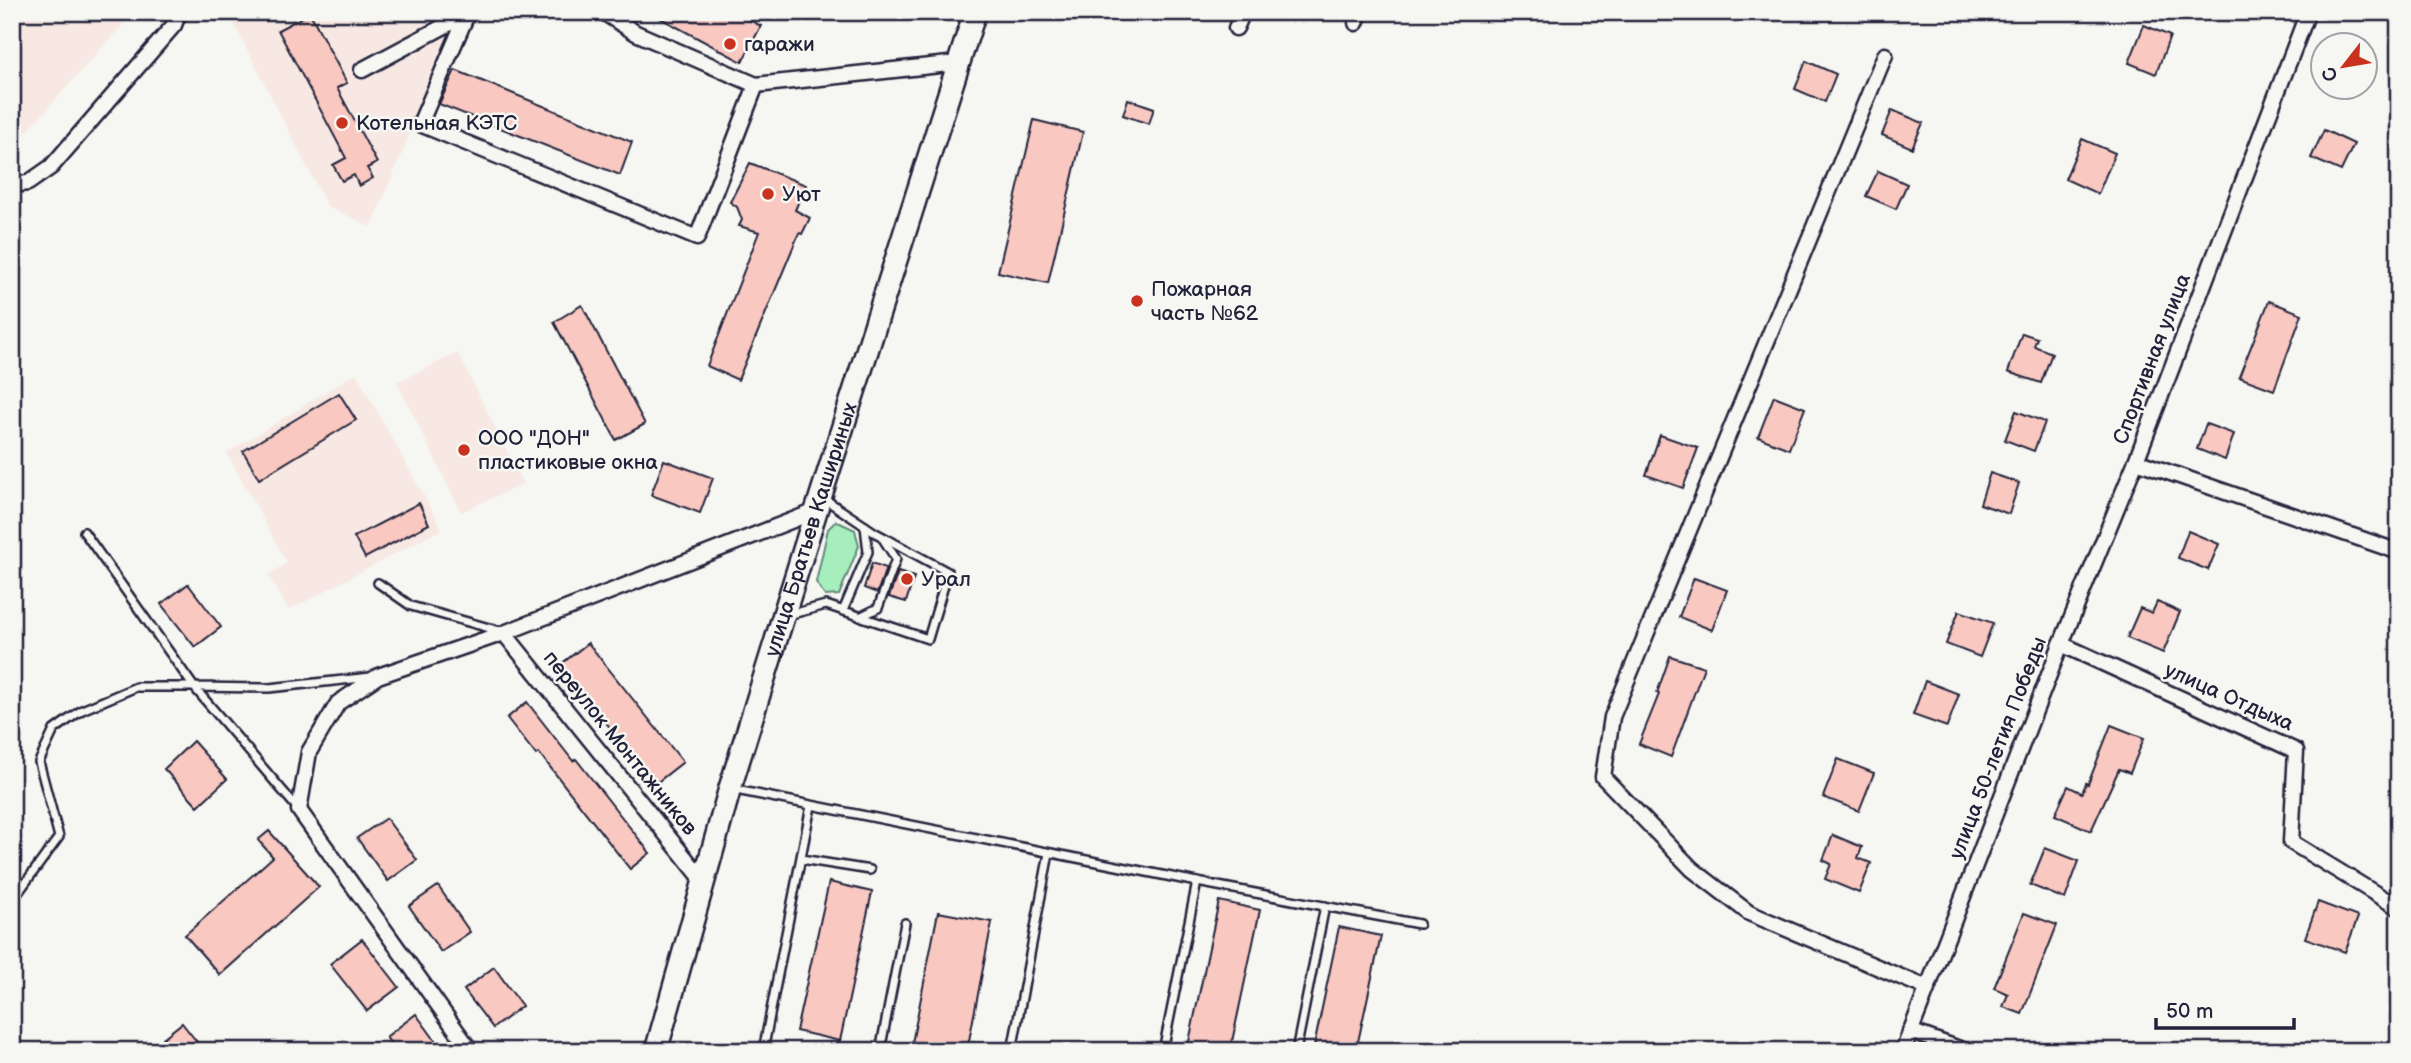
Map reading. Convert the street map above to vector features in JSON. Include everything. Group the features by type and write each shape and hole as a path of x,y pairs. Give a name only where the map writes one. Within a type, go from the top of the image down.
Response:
{"main road":[{"name":"улица Братьев Кашириных","path":"656,1051 730,788 975,12"}],"street":[{"path":"12,185 27,183 51,167 174,26 179,12"},
{"path":"603,12 636,33 756,85 958,63"},
{"path":"1236,28 1243,12"},
{"name":"Спортивная улица","path":"2308,12 2136,461 2399,552"},
{"path":"468,13 420,124 696,238 756,85"},
{"path":"362,69 468,13"},
{"path":"1885,55 1612,717 1603,776 1692,869 1749,913 1927,988"},
{"name":"улица 50-летия Победы","path":"1903,1051 2061,644 2136,461"},
{"path":"471,1051 299,810 309,752 338,703 378,676 504,633 818,503"},
{"name":"переулок Монтажников","path":"504,633 703,880"},
{"name":"улица Отдыха","path":"2061,644 2296,751 2291,842 2399,908"},
{"path":"1910,1031 1965,1051"}],"lane":[{"path":"784,615 826,605 928,639 948,572 818,503"},
{"path":"843,611 868,552 865,526"},
{"path":"84,533 194,687 299,810"},
{"path":"860,617 878,608 896,559 882,537"},
{"path":"377,583 411,606 504,633"},
{"path":"12,901 60,837 39,762 54,730 82,710 136,687 268,688 378,676"},
{"path":"730,788 1419,924"},
{"path":"763,1051 811,806"},
{"path":"1012,1051 1049,853"},
{"path":"801,859 870,870"},
{"path":"1163,1051 1197,882"},
{"path":"1296,1051 1325,906"},
{"path":"880,1051 905,923"}],"shaded area":[{"path":"12,12 134,12 12,148"},
{"path":"228,12 461,12 371,227 327,206"},
{"path":"458,353 523,484 461,512 397,382"},
{"path":"356,373 442,529 289,610 268,575 287,563 227,453"}],"green space":[{"path":"836,521 855,530 859,546 839,595 825,596 816,582 828,529"}],"building":[{"name":"гаражи","path":"649,12 735,12 761,26 742,62"},
{"name":"Котельная КЭТС","path":"310,13 347,83 337,88 377,163 367,168 373,178 359,186 354,175 342,181 333,165 346,158 278,30"},
{"path":"2144,25 2170,36 2156,74 2129,63"},
{"path":"1806,61 1836,74 1825,102 1795,89"},
{"path":"455,70 632,142 620,175 439,104"},
{"path":"1128,99 1154,108 1149,124 1123,115"},
{"path":"1892,110 1923,123 1912,148 1882,135"},
{"path":"1034,120 1083,132 1048,283 998,272"},
{"path":"2324,130 2354,144 2341,171 2311,158"},
{"path":"2082,139 2115,153 2098,194 2065,179"},
{"path":"750,163 806,185 795,210 810,218 802,234 799,233 738,380 707,366 759,232 739,226 742,220 737,207 730,202"},
{"path":"1878,171 1907,184 1896,209 1866,196"},
{"path":"2269,301 2302,314 2274,390 2239,377"},
{"path":"582,305 645,424 616,440 554,322"},
{"path":"2022,333 2037,338 2034,346 2052,353 2041,383 2008,372"},
{"path":"339,393 356,420 259,479 243,451"},
{"path":"1774,396 1805,408 1789,449 1758,437"},
{"path":"2016,411 2045,422 2034,451 2005,440"},
{"path":"2206,424 2234,434 2225,460 2197,449"},
{"path":"1660,435 1698,448 1683,488 1646,475"},
{"path":"664,460 713,478 700,513 651,495"},
{"path":"1990,473 2019,483 2009,514 1980,504"},
{"path":"419,503 429,524 365,558 354,537"},
{"path":"2188,531 2219,544 2208,570 2178,558"},
{"path":"872,563 886,568 877,593 864,588"},
{"path":"898,572 914,577 906,602 889,597"},
{"path":"1694,578 1727,590 1712,630 1679,617"},
{"path":"188,584 221,627 195,647 161,604"},
{"path":"2157,602 2180,612 2163,653 2127,638 2140,608 2152,613"},
{"path":"1959,611 1993,623 1980,657 1946,644"},
{"path":"588,643 683,762 655,784 560,665"},
{"path":"1670,656 1704,667 1671,757 1639,744 1659,694 1657,693"},
{"path":"1925,681 1959,694 1947,727 1913,715"},
{"path":"527,702 650,853 630,869 539,753 536,755 507,718"},
{"path":"2111,725 2144,738 2130,773 2119,769 2091,831 2055,815 2068,786 2082,793 2086,783 2088,784"},
{"path":"193,741 227,779 198,806 164,769"},
{"path":"1838,759 1874,773 1859,811 1823,797"},
{"path":"386,818 417,860 388,881 357,838"},
{"path":"269,831 319,887 220,975 185,935 273,857 258,840"},
{"path":"1833,835 1862,847 1858,858 1871,863 1859,893 1825,879 1831,864 1823,860"},
{"path":"2045,848 2079,861 2065,899 2030,885"},
{"path":"829,882 872,892 840,1041 796,1031"},
{"path":"438,886 470,932 441,952 409,906"},
{"path":"1219,901 1260,910 1230,1051 1187,1051"},
{"path":"2318,902 2358,917 2345,952 2305,938"},
{"path":"938,912 992,922 967,1051 912,1043"},
{"path":"2024,913 2057,925 2022,1014 2003,1007 2008,994 1994,988"},
{"path":"1339,927 1381,936 1356,1051 1313,1051"},
{"path":"362,939 399,987 367,1011 330,964"},
{"path":"494,967 522,1006 493,1028 464,990"},
{"path":"416,1014 443,1051 396,1051 386,1037"},
{"path":"182,1023 204,1051 172,1051 163,1038"}],"place":[{"name":"гаражи","path":"730,44"},
{"name":"Котельная КЭТС","path":"342,123"},
{"name":"Уют","path":"768,194"},
{"name":"Пожарная часть №62","path":"1137,301"},
{"name":"ООО \"ДОН\" пластиковые окна","path":"464,450"},
{"name":"Урал","path":"907,579"}]}
